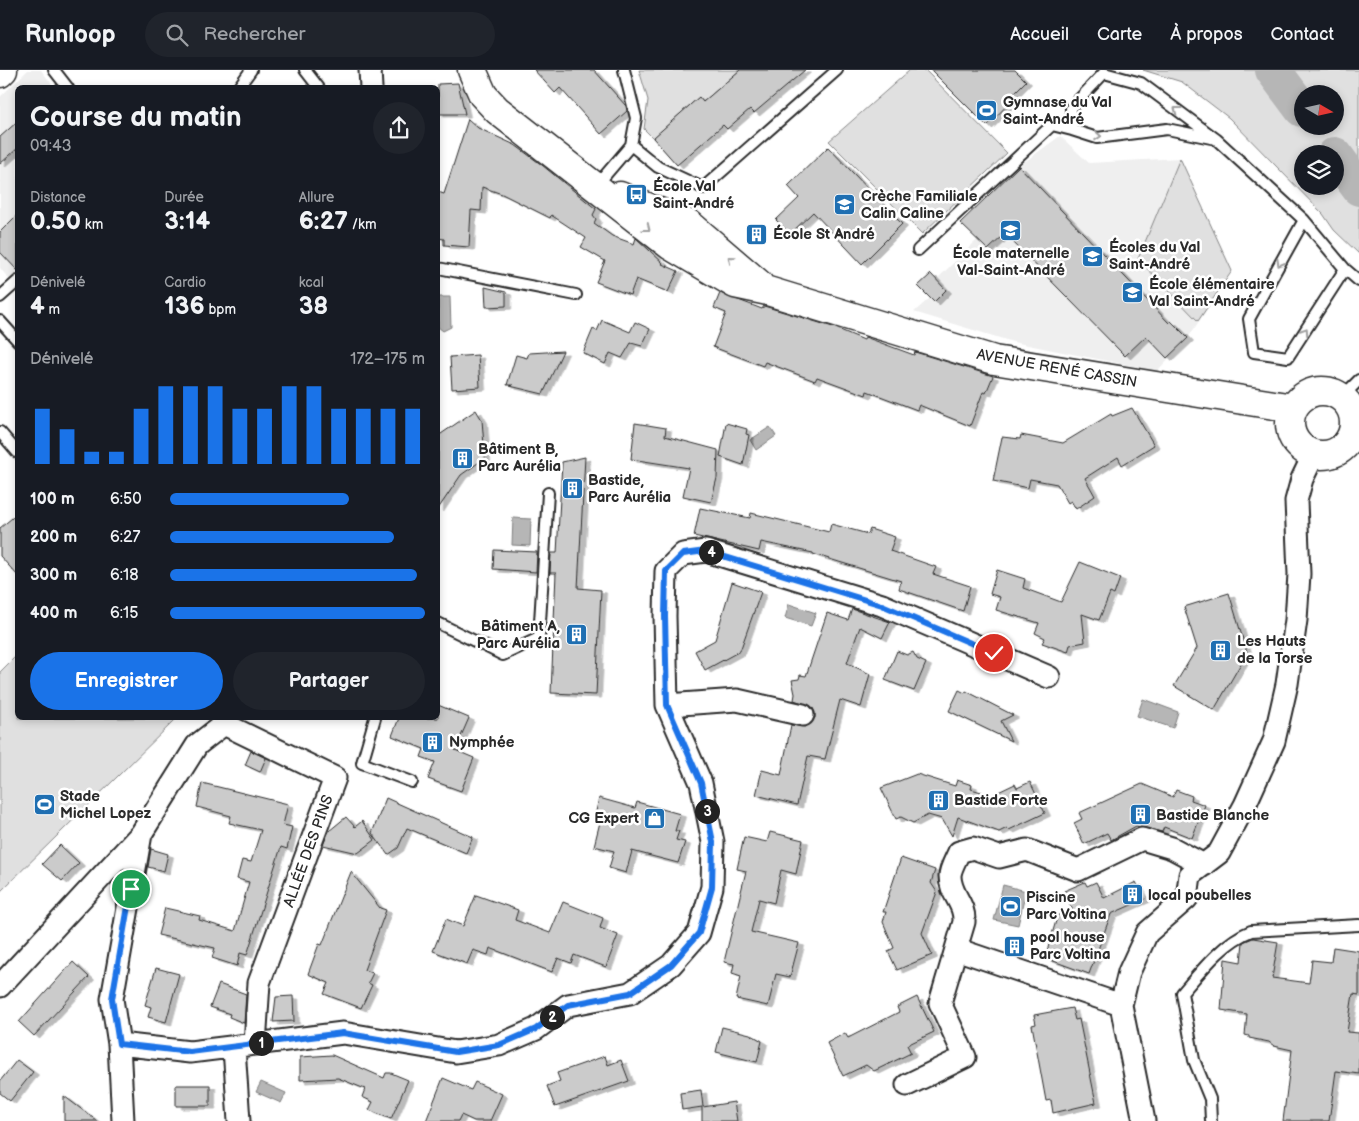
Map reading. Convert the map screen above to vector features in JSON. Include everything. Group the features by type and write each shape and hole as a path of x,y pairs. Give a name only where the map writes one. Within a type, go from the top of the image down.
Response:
{"street":[{"path":"0,73 3,70"},
{"path":"370,70 371,85"},
{"name":"AVENUE RENÉ CASSIN","path":"472,70 483,95 498,110 595,187 689,224 768,291 994,360 1293,408"},
{"path":"1350,389 1350,408 1354,418 1354,444 1334,453 1314,454 1297,444 1292,434 1290,419 1293,408 1305,395 1316,391 1332,392 1350,389"},
{"path":"1144,1121 1121,1005 1129,972 1147,933 1187,898 1190,875 1219,853 1245,805 1274,741 1287,684 1296,620 1299,574 1296,501 1302,478 1314,454"},
{"path":"119,1044 190,1052 343,1033 456,1052 499,1045 536,1029 568,1005 630,993 671,965 699,933 712,887 713,842 701,783 667,705 666,571 683,554 706,551 882,605 1049,677"},
{"path":"667,705 737,700 804,715"},
{"path":"0,986 141,834 198,745 226,721"},
{"name":"ALLÉE DES PINS","path":"226,721 335,778 259,983 255,1044"},
{"path":"123,1121 119,1044 112,999 141,834"},
{"path":"907,1085 965,1057 940,1003 964,922 965,910 954,894 950,875 958,852 973,848 999,857 1027,850 1078,870 1142,838 1172,848 1204,864"},
{"path":"956,949 1121,1005"},
{"path":"234,1048 239,1121"}],"lane":[{"path":"54,70 66,85"},
{"path":"240,85 251,70"},
{"path":"305,70 317,85"},
{"path":"595,187 631,146 636,118 624,70"},
{"path":"631,146 658,167 703,188 838,70"},
{"path":"1072,130 1072,108 1104,74 1141,83 1216,139 1304,220 1345,269 1359,281"},
{"path":"918,250 1052,125 1097,138 1167,129 1216,139"},
{"path":"1304,220 1249,319 1254,352 1288,356 1345,269"},
{"path":"440,268 576,295"},
{"path":"0,297 15,284"},
{"path":"0,321 15,338"},
{"path":"1,434 15,450"},
{"path":"440,624 503,655 539,638 548,493"},
{"path":"375,720 362,763 412,782"},
{"path":"1211,1121 1210,1099 1194,1060 1182,992 1210,961 1241,935 1251,931 1359,925"}],"shaded area":[{"path":"28,70 41,70 52,85 15,85 15,275 10,280 0,268 0,97"},
{"path":"639,70 740,70 703,102 699,97 653,138 644,129 648,100"},
{"path":"910,70 925,70 1007,153 922,234 829,141"},
{"path":"1143,70 1359,70 1359,254 1334,230 1323,214 1304,195 1344,195 1344,145 1294,145 1294,184 1229,118 1182,82"},
{"name":"Écoles du Val Saint-André","path":"1060,136 1089,163 1180,158 1232,271 1188,338 1157,371 1013,342 914,312 930,298 918,286 931,274 937,279 977,240 960,223 1019,166"},
{"path":"1180,158 1232,271 1198,321 1138,259"},
{"path":"440,297 450,297 451,327 443,331 440,329"},
{"path":"770,427 776,436 756,450 750,440"},
{"path":"513,518 531,519 530,546 512,545"},
{"path":"789,604 816,613 811,626 785,618"},
{"name":"Stade Michel Lopez","path":"15,657 15,720 175,720 0,892 0,672"},
{"path":"1143,699 1178,712 1173,728 1137,716"},
{"name":"Piscine Parc Voltina","path":"1003,885 1026,891 1018,925 994,920"},
{"path":"261,1082 286,1093 281,1103 256,1092"}],"building":[{"path":"534,70 594,70 626,106 627,111 601,134 560,88 555,93"},
{"path":"740,70 805,70 754,113 750,109 727,129 723,125 677,165 653,138 699,97 703,102"},
{"name":"Gymnase du Val Saint-André","path":"931,70 1015,70 1026,81 1013,94 1015,97 987,126"},
{"path":"458,83 465,114 440,114 440,85 438,84"},
{"path":"468,119 478,128 515,145 596,209 593,215 596,219 594,223 612,236 634,244 636,238 662,264 678,271 668,292 636,279 630,295 596,282 605,261 581,247 586,238 551,215 550,218 502,194 482,187 481,211 471,210 469,247 444,245 444,239 440,238 440,193 444,194"},
{"path":"15,124 15,151 0,164 0,137"},
{"name":"Crèche Familiale Calin Caline","path":"828,147 902,224 862,264 813,212 790,234 776,220 799,198 788,186"},
{"path":"1019,166 1169,323 1171,321 1188,338 1167,358 1146,336 1125,356 1005,234 988,250 960,223"},
{"path":"15,217 15,268 0,252 0,232"},
{"path":"931,274 946,290 934,302 918,286"},
{"path":"485,287 506,292 506,306 486,307"},
{"path":"720,293 762,309 764,306 833,327 864,340 865,337 914,355 915,352 993,376 986,393 983,392 970,426 919,405 917,410 867,391 866,395 817,377 815,381 765,362 763,366 713,347 726,313 714,308"},
{"path":"602,320 630,332 635,322 650,329 642,346 631,343 622,358 610,353 605,364 583,353 593,329 597,331"},
{"path":"563,351 543,394 507,385 516,355 527,358 529,353"},
{"path":"478,355 480,387 452,389 450,357"},
{"path":"1132,408 1154,445 1122,465 1118,457 1085,478 1095,496 1076,509 1071,501 1068,503 1057,484 1030,479 1028,488 993,481 1002,437 1020,439 1021,435 1063,443 1111,414 1112,416"},
{"name":"Bâtiment B, Parc Aurélia","path":"476,410 482,420 485,458 461,475 440,506 440,435"},
{"path":"635,423 666,428 665,436 718,450 717,478 711,502 683,496 689,468 631,459"},
{"path":"726,423 747,429 746,434 749,435 743,465 720,457"},
{"name":"Bâtiment A, Parc Aurélia","path":"585,457 578,588 601,590 596,695 551,693 556,573 550,573 551,553 557,553 562,462"},
{"path":"700,508 750,518 751,513 829,532 831,524 868,534 870,529 895,537 890,551 936,567 933,574 970,586 963,611 899,589 901,581 813,553 761,542 759,551 694,536"},
{"path":"15,516 15,573 0,556 0,528"},
{"path":"494,550 537,552 536,572 493,569"},
{"path":"1080,562 1120,578 1114,595 1110,593 1099,620 1082,614 1085,642 1070,645 1068,652 1042,643 1045,638 1035,633 1039,623 996,610 1000,597 990,594 997,570 1025,579 1023,588 1061,602"},
{"path":"732,582 761,592 740,651 705,670 695,651 715,640"},
{"name":"Les Hauts de la Torse","path":"1229,593 1247,653 1214,710 1174,686 1197,648 1184,607"},
{"path":"852,609 890,622 882,638 860,627 847,663 870,674 861,707 840,700 825,759 808,756 797,805 756,795 762,770 781,775 791,725 806,727 815,718 815,712 811,706 794,700 795,694 792,680 799,679 800,675 806,676 827,613 848,620"},
{"path":"897,651 907,655 913,652 917,659 926,663 914,691 885,680"},
{"path":"959,690 965,693 966,691 1013,715 1001,721 1011,741 949,711"},
{"name":"Nymphée","path":"440,706 469,718 455,750 474,758 461,791 428,779 435,762 421,757 424,749 392,736 398,720 440,720"},
{"path":"251,751 266,758 260,772 245,765"},
{"name":"Bastide Forte","path":"917,774 955,786 957,780 972,785 971,789 992,795 1015,784 1017,788 1030,782 1045,813 1009,830 1007,828 999,832 958,817 952,836 942,819 928,815 913,823 901,817 896,819 881,788"},
{"path":"202,783 288,804 283,825 292,827 287,849 281,847 247,955 240,953 237,966 212,958 215,948 158,935 165,908 200,916 199,920 235,931 249,882 237,879 242,860 251,862 261,830 229,823 231,816 197,807"},
{"name":"Bastide Blanche","path":"1142,784 1173,797 1176,790 1192,796 1191,800 1205,805 1192,838 1164,827 1162,832 1136,826 1111,840 1107,833 1084,844 1074,823 1082,819 1079,813"},
{"path":"386,798 473,837 466,853 407,828 398,848 388,855 372,833"},
{"path":"599,798 635,808 637,802 680,814 675,831 679,831 676,840 685,842 678,863 632,851 626,873 609,868 614,851 594,846 600,822 594,820"},
{"path":"346,817 355,827 362,821 375,840 358,853 323,845 329,831"},
{"path":"770,832 803,840 796,874 781,870 774,903 759,899 751,932 799,943 790,977 776,974 768,1006 736,999 741,976 732,973 734,964 724,962 746,871 737,869 744,837 767,842"},
{"path":"60,845 79,863 62,881 42,864"},
{"path":"151,849 168,854 164,871 148,867"},
{"path":"901,858 935,870 931,883 937,892 922,933 932,955 897,970 888,951 894,948 883,922 886,912 883,912"},
{"path":"351,872 380,908 386,910 364,970 373,973 368,983 372,985 361,1008 324,994 329,983 308,974 319,944 322,945"},
{"path":"1085,882 1087,886 1096,882 1104,898 1136,882 1145,899 1111,914 1089,974 1045,958 1058,914 1077,920 1064,891"},
{"path":"476,895 518,910 515,920 550,933 563,902 603,918 600,928 618,935 606,967 574,955 571,963 558,958 552,972 490,948 488,955 473,950 467,964 433,951 446,919 463,926"},
{"path":"1253,938 1278,942 1272,978 1309,983 1312,960 1331,962 1333,947 1359,951 1359,995 1353,994 1347,1032 1359,1033 1359,1074 1336,1071 1329,1121 1283,1121 1292,1050 1274,1046 1269,1042 1249,1038 1249,1036 1245,1035 1247,1014 1221,1010 1225,959 1241,962 1243,942"},
{"path":"73,962 89,977 34,1036 19,1022"},
{"path":"156,968 179,974 166,1022 148,1017 151,1007 145,1005"},
{"path":"219,984 246,994 244,1023 229,1017 230,1014 210,1007"},
{"path":"293,996 294,1021 273,1022 276,997"},
{"path":"917,997 934,1032 907,1045 911,1053 874,1071 866,1065 843,1076 827,1043 845,1033 848,1038 899,1012 897,1007"},
{"path":"1072,1008 1075,1020 1079,1019 1096,1103 1053,1113 1051,1100 1046,1101 1032,1025 1036,1024 1034,1015"},
{"path":"722,1027 750,1034 762,1041 757,1062 716,1052"},
{"path":"332,1055 384,1078 386,1073 391,1073 408,1080 391,1119 369,1110 373,1102 362,1097 365,1089 338,1078 300,1080 300,1057"},
{"path":"605,1056 608,1065 621,1060 629,1081 555,1107 547,1086 560,1081 557,1073"},
{"path":"17,1060 33,1072 10,1101 0,1093 0,1081"},
{"path":"443,1078 471,1090 475,1082 502,1094 490,1121 474,1121 461,1115 458,1121 426,1121"},
{"path":"176,1085 210,1085 210,1106 176,1106"},
{"path":"701,1090 703,1107 734,1102 737,1121 702,1121 702,1107 682,1110 680,1093"},
{"path":"64,1096 97,1121 64,1121"}],"waterway":[{"path":"1273,70 1294,98"},
{"path":"1344,167 1359,188"}],"place":[{"name":"Gymnase du Val Saint-André","path":"987,111"},
{"name":"École Val Saint-André","path":"637,195"},
{"name":"Crèche Familiale Calin Caline","path":"845,205"},
{"name":"École maternelle Val-Saint-André","path":"1011,230"},
{"name":"École St André","path":"757,234"},
{"name":"Écoles du Val Saint-André","path":"1093,256"},
{"name":"École élémentaire Val Saint-André","path":"1133,293"},
{"name":"Bâtiment B, Parc Aurélia","path":"462,458"},
{"name":"Bastide, Parc Aurélia","path":"572,489"},
{"name":"Bâtiment A, Parc Aurélia","path":"576,635"},
{"name":"Les Hauts de la Torse","path":"1221,650"},
{"name":"Nymphée","path":"433,742"},
{"name":"Bastide Forte","path":"938,800"},
{"name":"Stade Michel Lopez","path":"44,805"},
{"name":"Bastide Blanche","path":"1140,815"},
{"name":"CG Expert","path":"655,818"},
{"name":"local poubelles","path":"1132,895"},
{"name":"Piscine Parc Voltina","path":"1010,906"},
{"name":"pool house Parc Voltina","path":"1014,946"}],"route":[{"path":"131,889 112,999 119,1044 190,1052 343,1033 456,1052 499,1045 536,1029 568,1005 630,993 671,965 699,933 712,887 713,842 701,783 667,705 666,571 683,554 706,551 882,605 994,653"}]}
